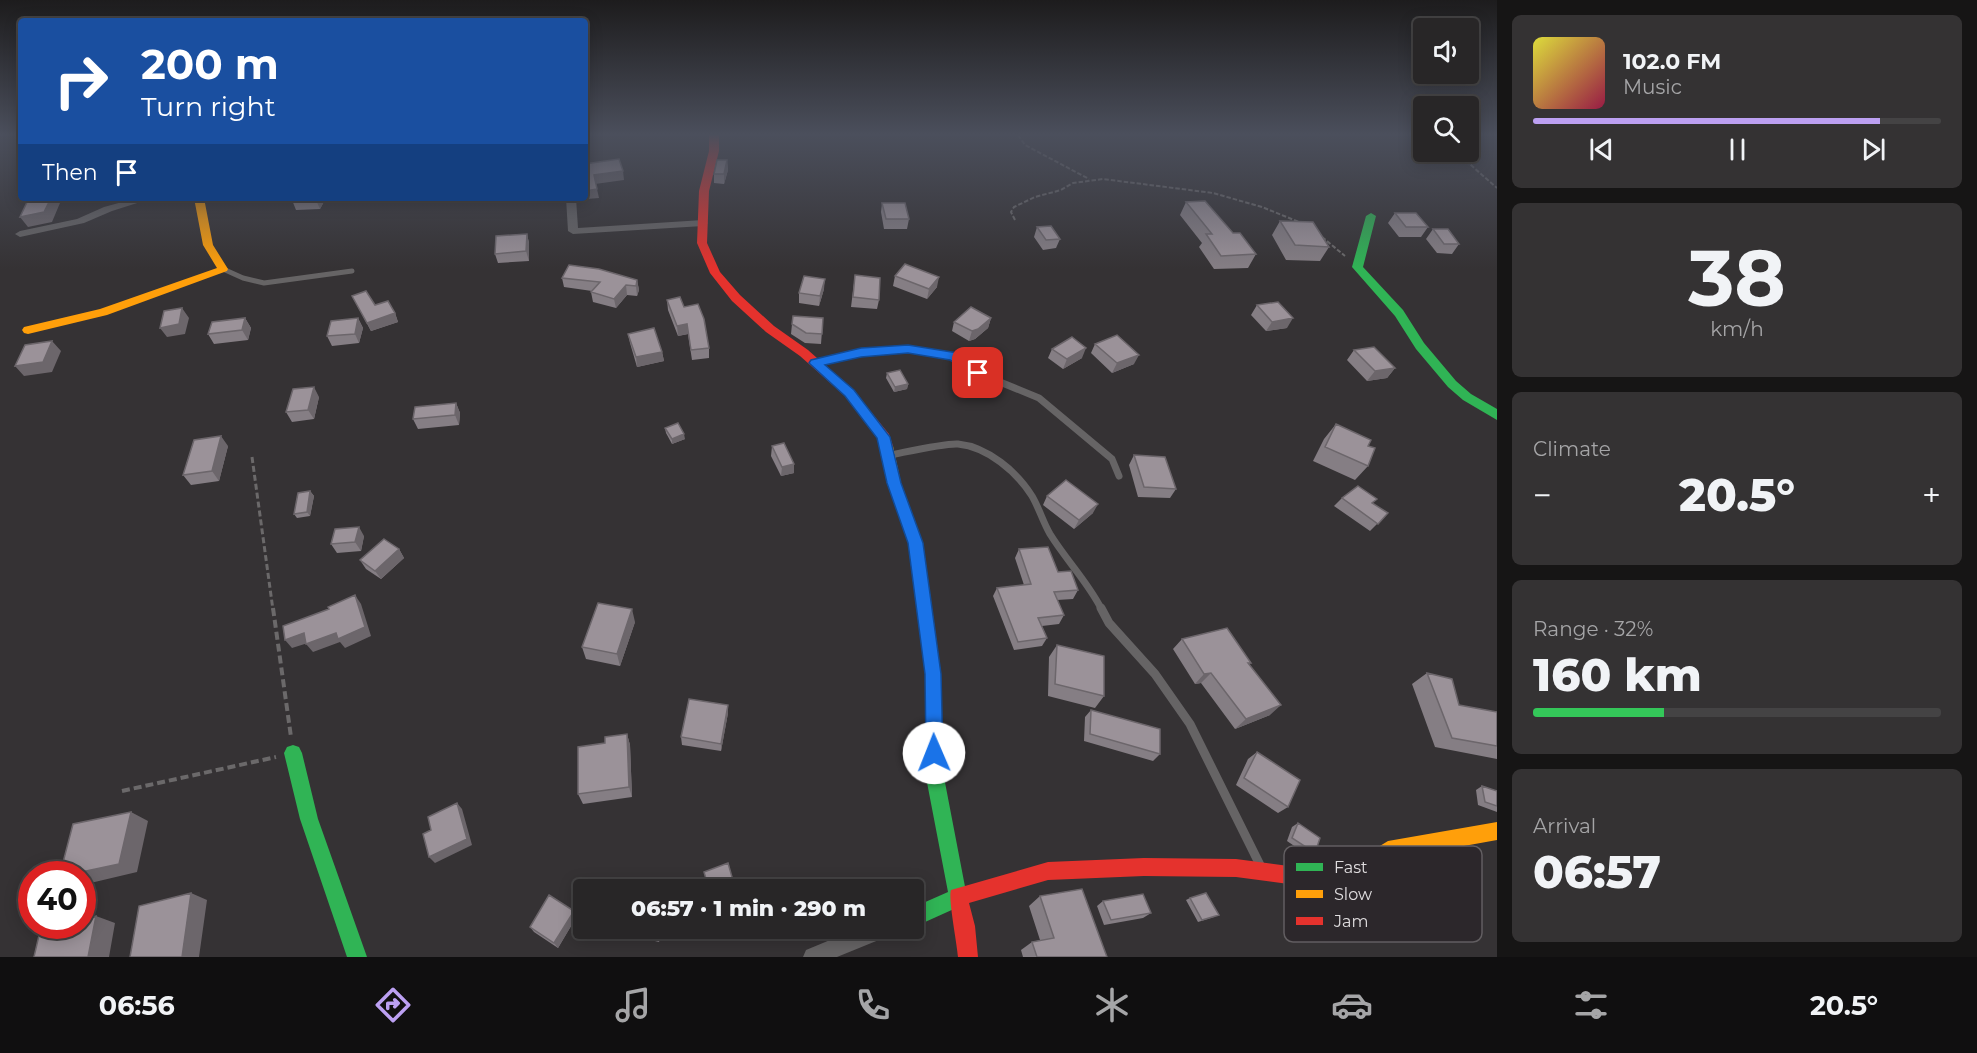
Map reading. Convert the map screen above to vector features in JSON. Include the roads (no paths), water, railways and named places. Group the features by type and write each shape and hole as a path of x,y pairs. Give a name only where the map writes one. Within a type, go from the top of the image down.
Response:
{"street":[{"path":"707,180 704,191 702,243 715,273 736,298 770,329 815,363 849,393 884,437 894,483 916,543 933,674 934,774 965,926 968,957"},
{"path":"20,234 80,221 108,209 137,201"},
{"path":"28,330 64,324 114,310 223,268 213,259 199,201"},
{"path":"571,201 573,231 703,224"},
{"path":"1371,216 1357,267 1400,313 1419,346 1452,384 1467,397 1497,415"},
{"path":"293,753 309,819 357,957"},
{"path":"1406,846 1497,831"},
{"path":"924,912 958,897 1048,871 1144,867 1236,868 1284,875"},
{"path":"813,957 857,939"}],"lane":[{"path":"223,268 243,278 264,283 352,271"},
{"path":"815,363 884,350 908,349 954,356 978,373 1039,398 1112,459 1119,476"},
{"path":"888,456 958,444 993,456 1018,479 1032,496 1049,532 1095,596 1109,623 1155,674 1190,724 1264,872"}]}
